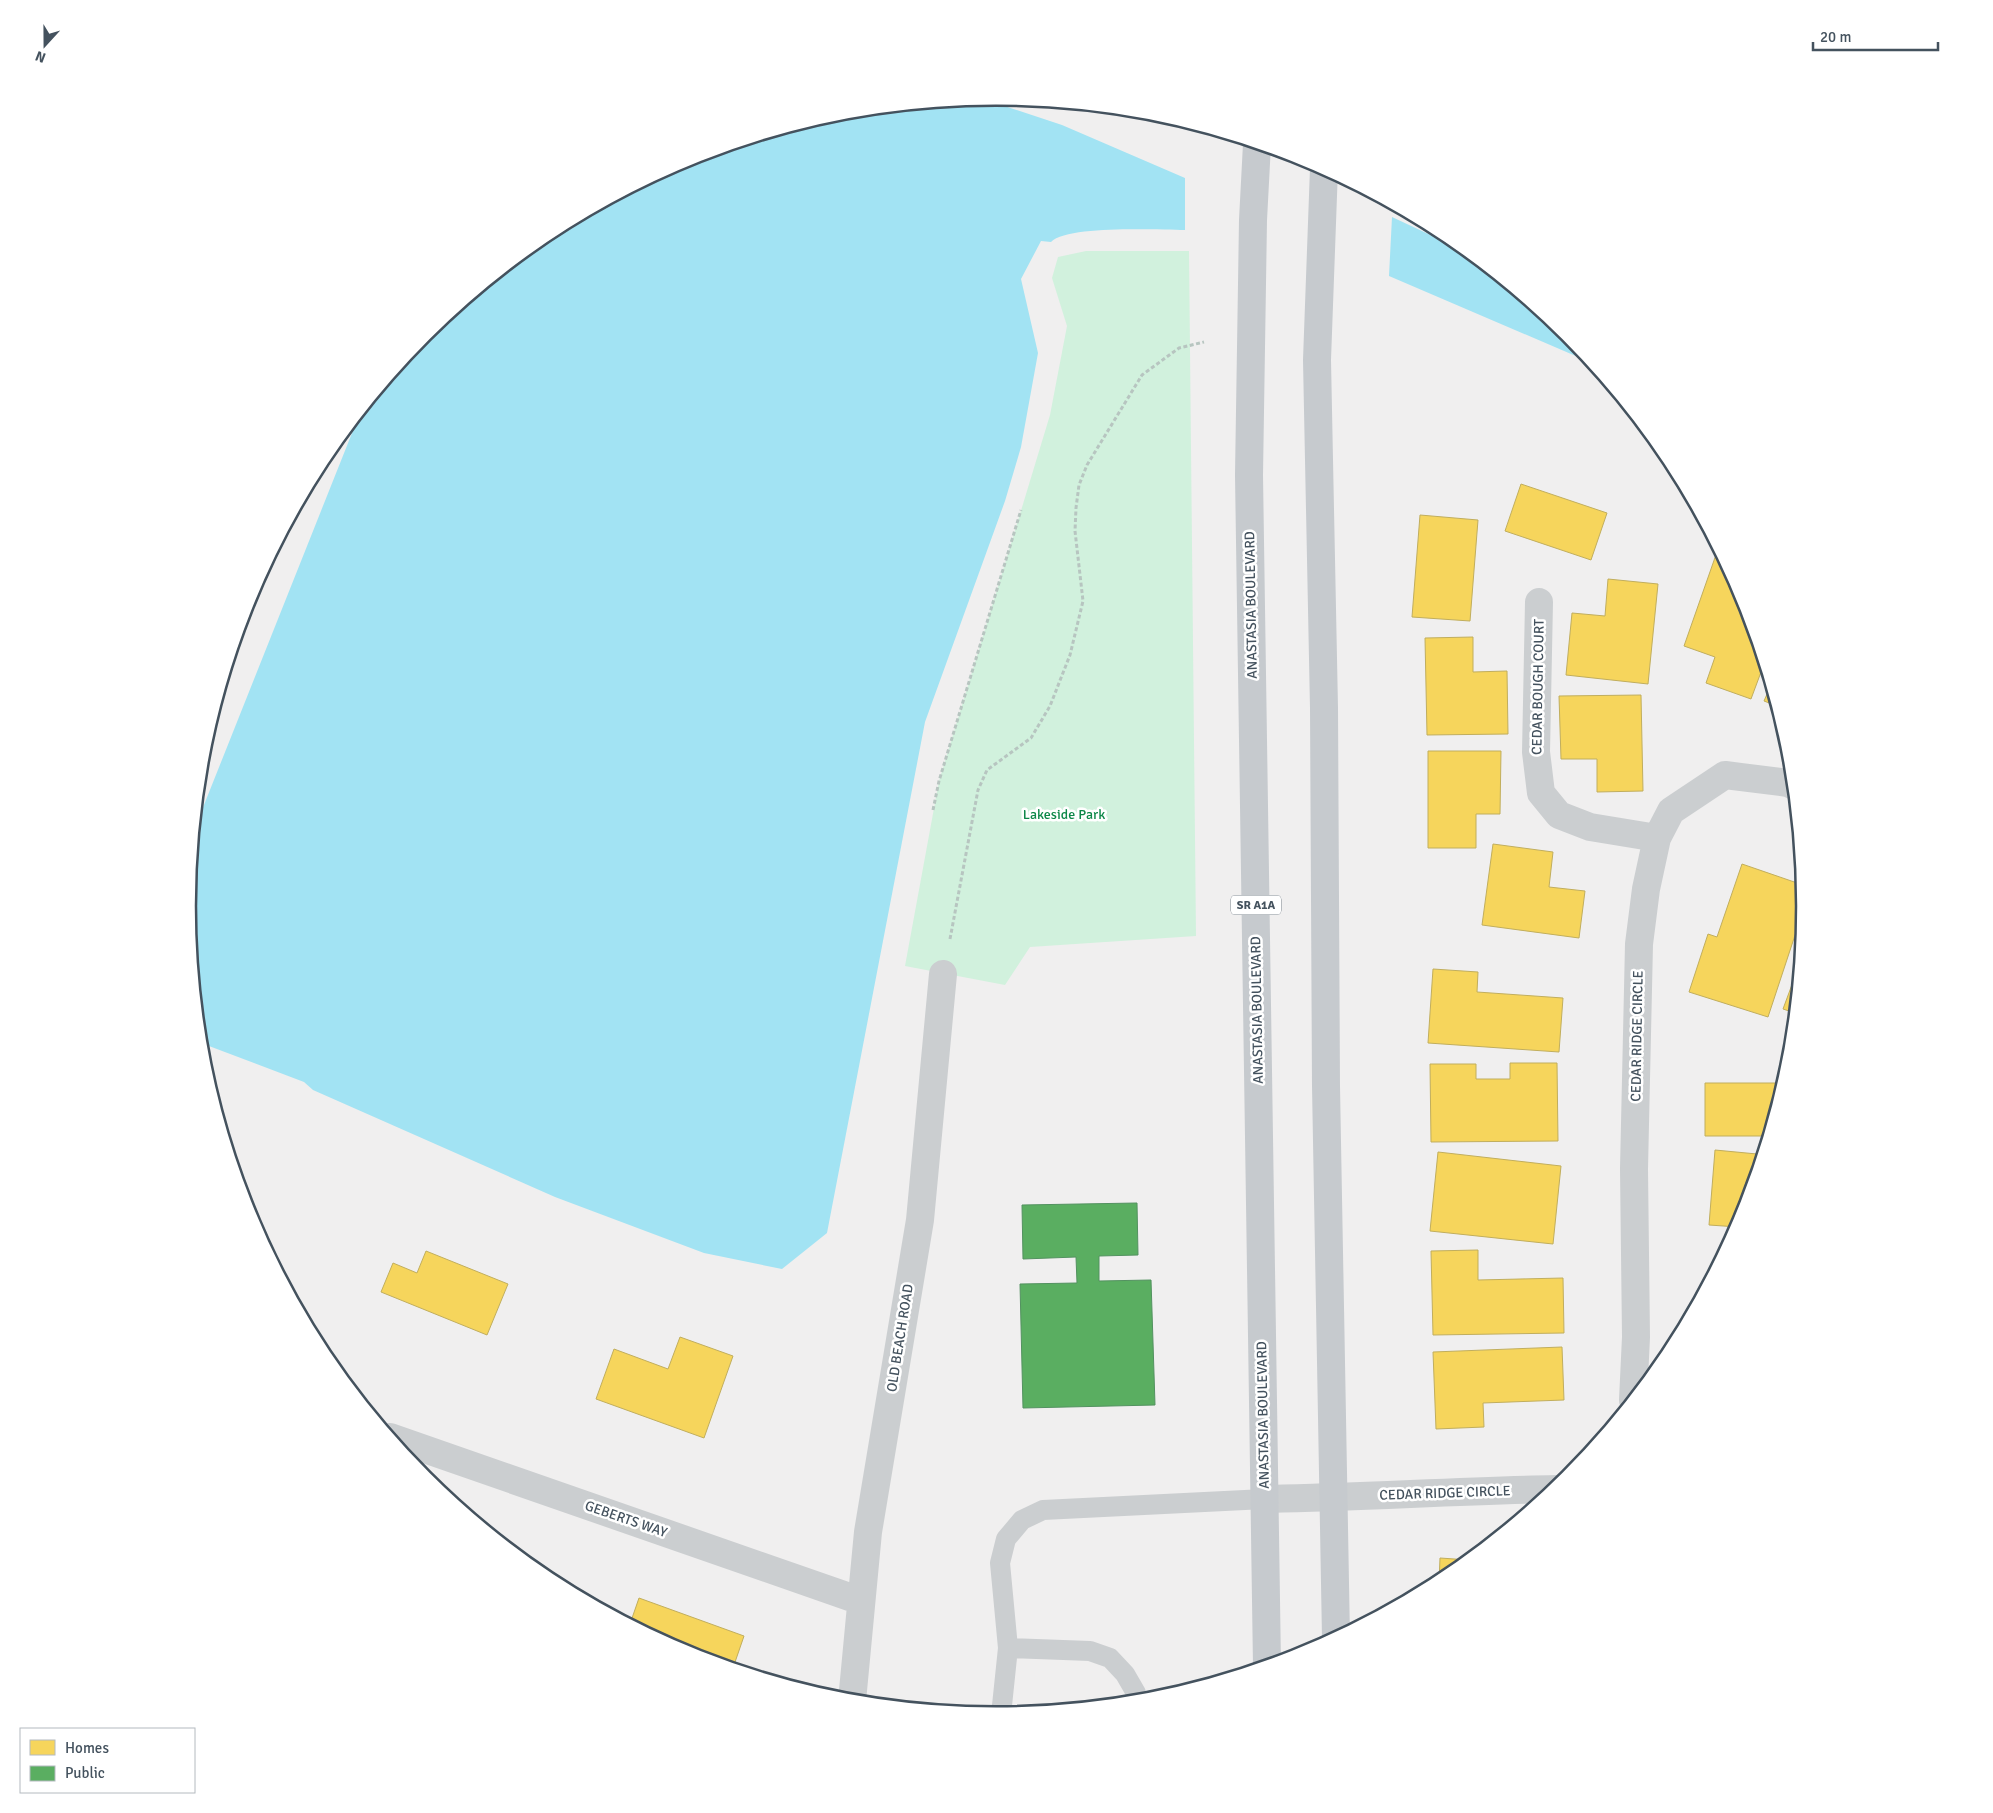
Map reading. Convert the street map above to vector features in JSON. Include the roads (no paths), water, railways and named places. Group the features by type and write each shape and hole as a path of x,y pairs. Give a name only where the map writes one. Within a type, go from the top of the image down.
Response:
{"main road":[{"name":"ANASTASIA BOULEVARD","path":"1257,150 1253,220 1249,475 1267,1659"},
{"path":"1324,177 1317,360 1324,718 1326,1096 1336,1631"}],"street":[{"name":"CEDAR BOUGH COURT","path":"1539,602 1536,752 1542,793 1559,816 1590,827 1657,838"},
{"name":"CEDAR RIDGE CIRCLE","path":"1633,1391 1636,1337 1634,1169 1639,944 1646,888 1657,838 1671,811 1725,775 1787,785"},
{"name":"OLD BEACH ROAD","path":"853,1693 868,1532 920,1220 943,974"},
{"name":"GEBERTS WAY","path":"402,1441 861,1601"},
{"name":"CEDAR RIDGE CIRCLE","path":"1264,1499 1334,1498 1461,1490 1544,1489"}],"lane":[{"path":"1001,1707 1008,1648 1000,1564 1006,1539 1022,1520 1043,1510 1264,1499"},
{"path":"1008,1648 1090,1651 1110,1658 1125,1674 1136,1694"}],"water":[{"path":"1005,106 1062,125 1185,178 1185,230 1135,229 1094,231 1075,233 1051,242 1041,241 1021,279 1038,353 1021,447 1005,501 925,722 827,1233 782,1269 704,1253 555,1197 313,1090 304,1082 209,1046 203,1011 198,959 196,906 202,809 352,433 395,379 431,341 469,305 509,272 552,241 596,213 690,167 739,149 789,134 840,122 892,113 944,108"},
{"path":"1392,217 1435,237 1484,272 1524,305 1577,356 1389,276"}],"park label":[{"name":"Lakeside Park","path":"1064,814"}]}
